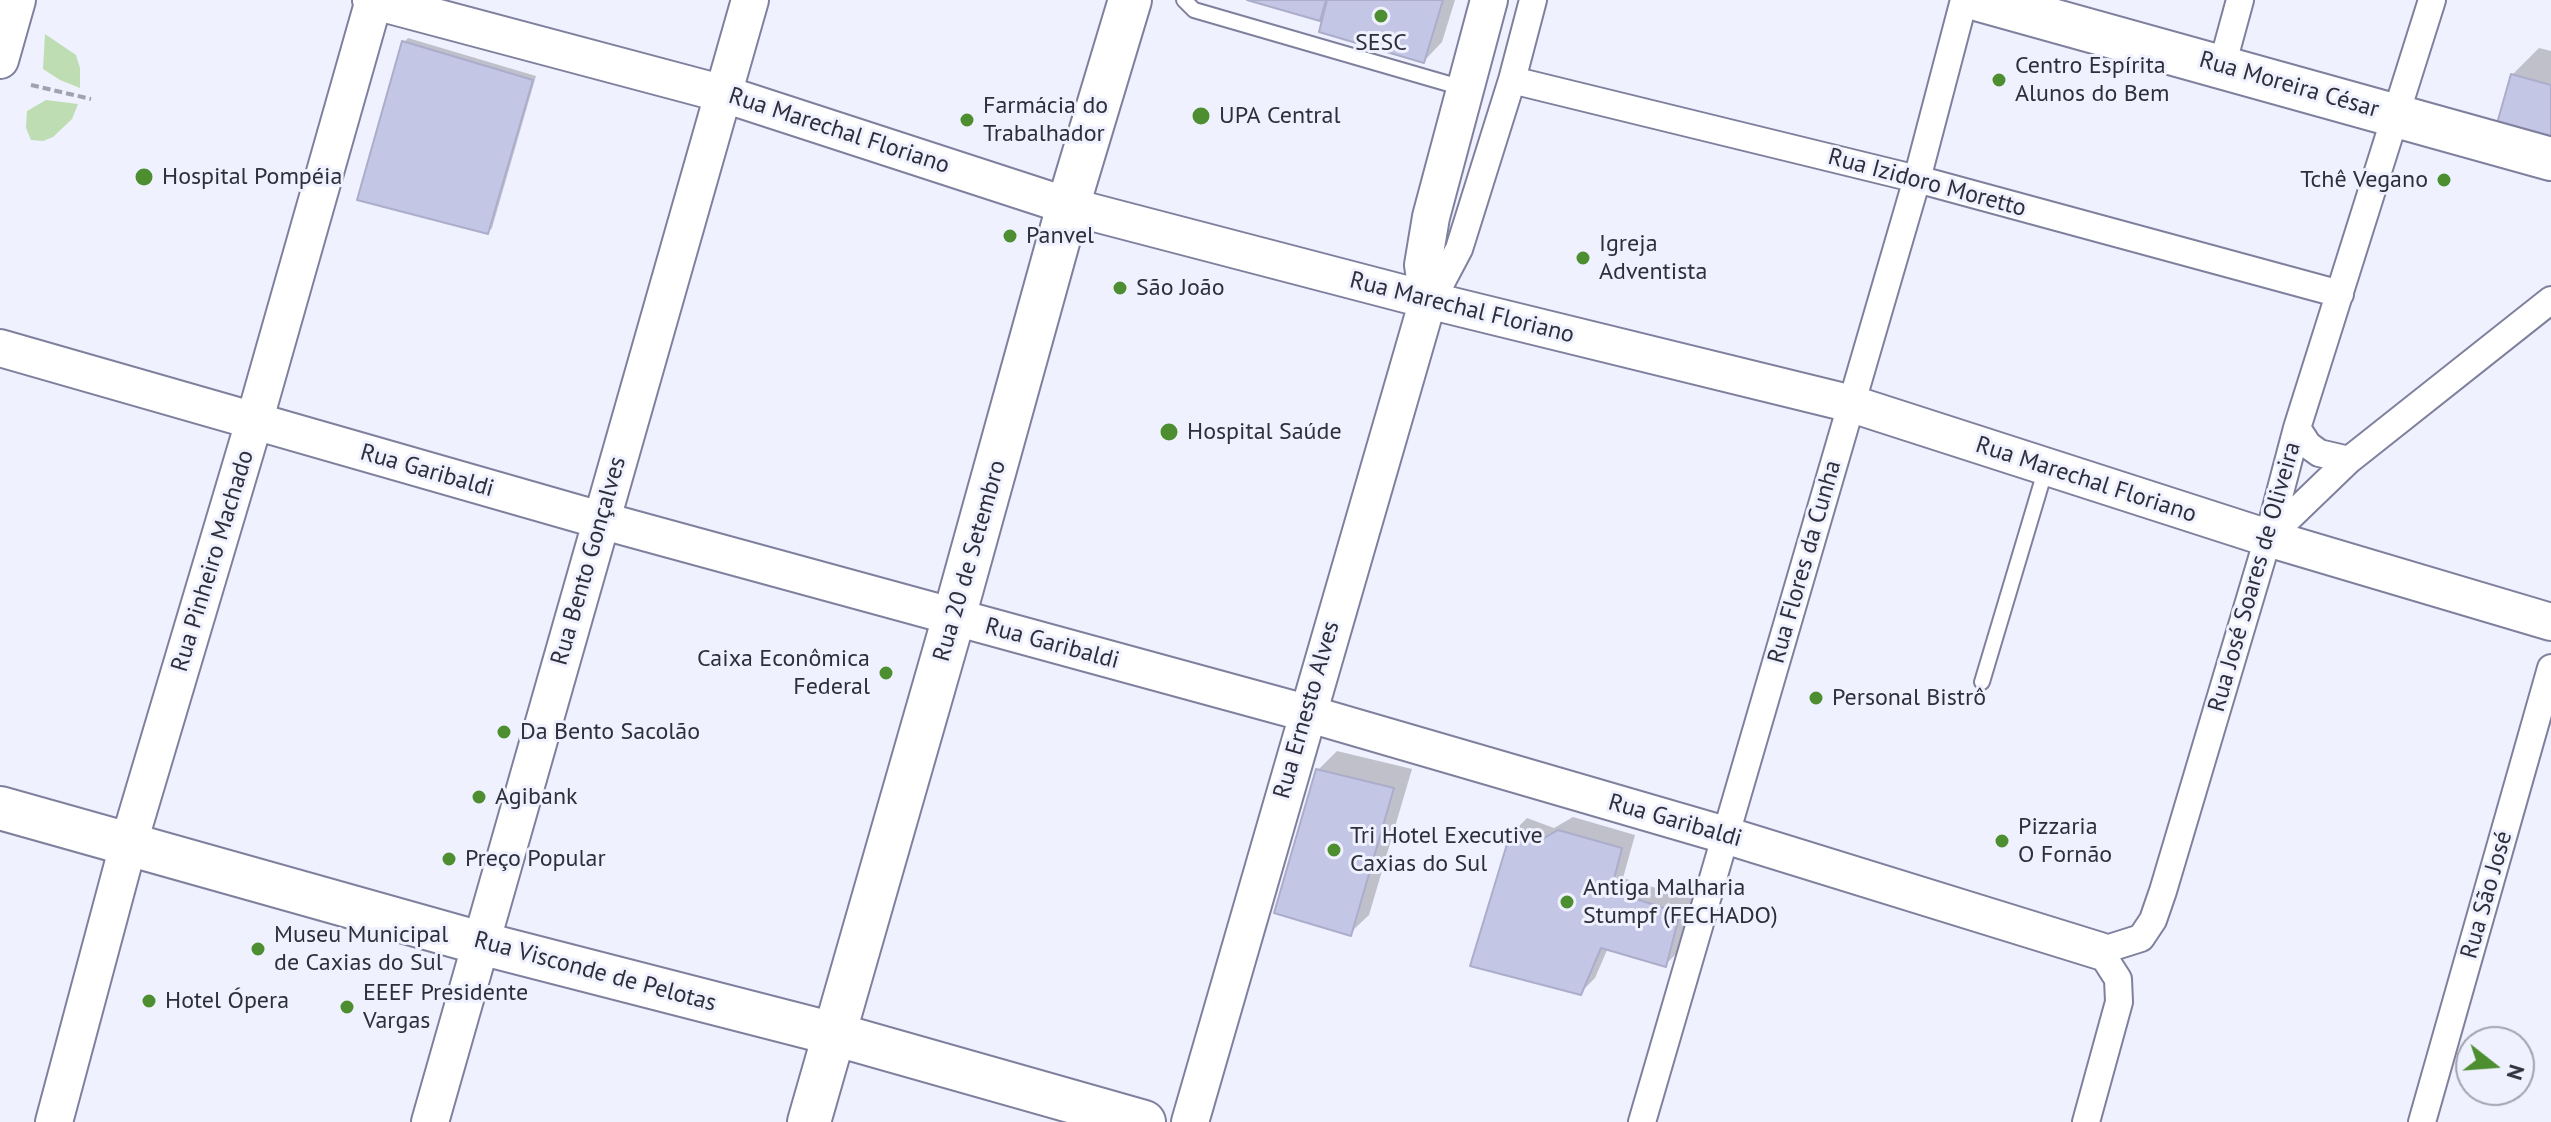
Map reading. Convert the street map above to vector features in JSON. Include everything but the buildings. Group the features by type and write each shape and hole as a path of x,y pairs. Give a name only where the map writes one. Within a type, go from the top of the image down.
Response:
{"main road":[{"name":"Rua 20 de Setembro","path":"809,1122 1068,206 1130,0"},
{"name":"Rua Moreira César","path":"1980,0 2551,159"},
{"name":"Rua Visconde de Pelotas","path":"0,808 480,943 834,1034 1144,1122"}],"street":[{"name":"Rua Marechal Floriano","path":"373,0 724,94 1068,206 1428,300 1852,404 2268,538 2551,622"},
{"name":"Rua Pinheiro Machado","path":"54,1122 129,842 254,422 373,0"},
{"name":"Rua Bento Gonçalves","path":"430,1122 750,0"},
{"name":"Rua Ernesto Alves","path":"1428,300 1423,265 1431,217 1489,0"},
{"name":"Rua Ernesto Alves","path":"1190,1122 1428,300 1459,249 1512,80 1533,0"},
{"name":"Rua Flores da Cunha","path":"1642,1122 1917,179 1964,0"},
{"path":"2222,66 2240,0"},
{"name":"Rua José Soares de Oliveira","path":"2100,951 2141,938 2153,920 2268,538 2297,428 2432,0"},
{"path":"0,60 9,15"},
{"name":"Rua Izidoro Moretto","path":"1512,80 1917,179 2340,294"},
{"path":"2268,538 2349,460 2551,300"},
{"name":"Rua Garibaldi","path":"0,348 600,520 1306,713 1725,835 2100,951"},
{"path":"2297,428 2308,445 2319,453 2349,460"},
{"name":"Rua São José","path":"2422,1122 2551,668"},
{"path":"2086,1122 2119,1002 2118,979 2100,951"}],"lane":[{"path":"1184,0 1194,10 1464,88"},
{"path":"1982,682 2046,468"}],"path":[{"path":"31,85 91,99"}],"green space":[{"path":"45,34 76,55 80,68 80,88 43,69"},
{"path":"46,100 78,104 72,119 53,137 43,141 31,140 26,128 27,111"}],"place":[{"name":"SESC","path":"1381,16"},
{"name":"Centro Espírita Alunos do Bem","path":"1999,80"},
{"name":"UPA Central","path":"1201,116"},
{"name":"Farmácia do Trabalhador","path":"967,120"},
{"name":"Hospital Pompéia","path":"144,177"},
{"name":"Tchê Vegano","path":"2444,180"},
{"name":"Panvel","path":"1010,236"},
{"name":"Igreja Adventista","path":"1583,258"},
{"name":"São João","path":"1120,288"},
{"name":"Hospital Saúde","path":"1169,432"},
{"name":"Caixa Econômica Federal","path":"886,673"},
{"name":"Personal Bistrô","path":"1816,698"},
{"name":"Da Bento Sacolão","path":"504,732"},
{"name":"Agibank","path":"479,797"},
{"name":"Pizzaria O Fornão","path":"2002,841"},
{"name":"Tri Hotel Executive Caxias do Sul","path":"1334,850"},
{"name":"Preço Popular","path":"449,859"},
{"name":"Antiga Malharia Stumpf (FECHADO)","path":"1567,902"},
{"name":"Museu Municipal de Caxias do Sul","path":"258,949"},
{"name":"Hotel Ópera","path":"149,1001"},
{"name":"EEEF Presidente Vargas","path":"347,1007"}]}
